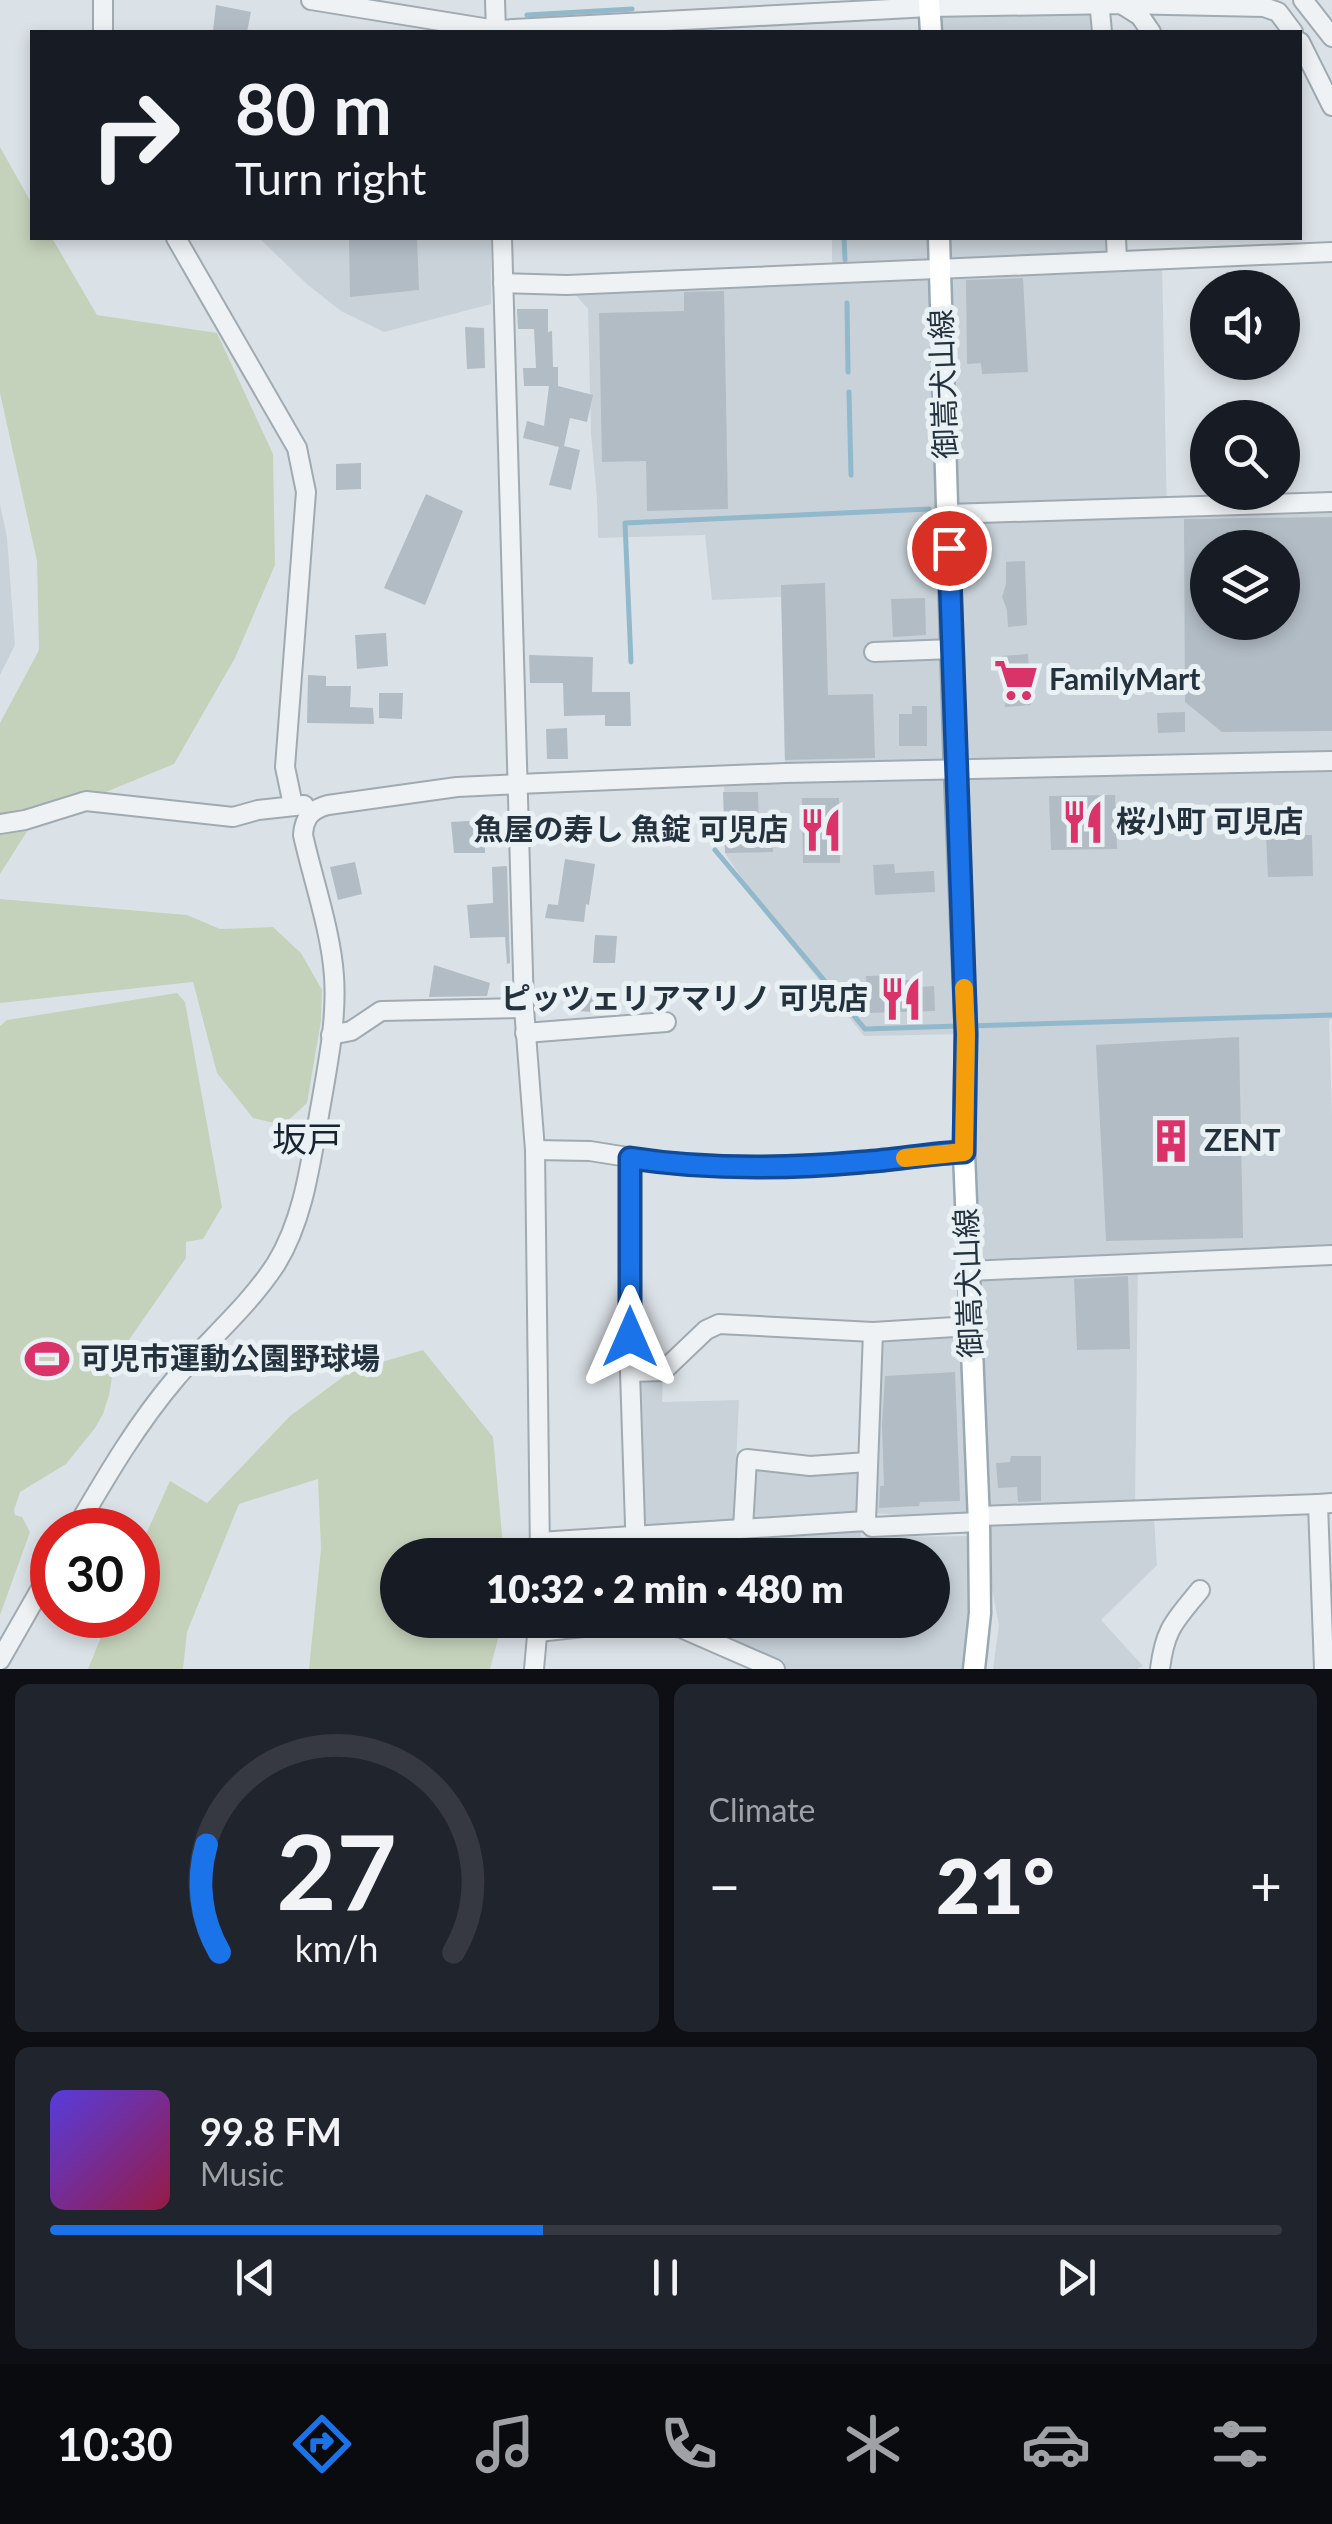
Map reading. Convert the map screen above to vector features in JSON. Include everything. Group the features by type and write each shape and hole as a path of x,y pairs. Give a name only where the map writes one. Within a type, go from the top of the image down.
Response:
{"main road":[{"path":"929,4 930,30"},
{"name":"御嵩犬山線","path":"940,240 966,1026 964,1152 979,1519 980,1613 974,1669"}],"street":[{"path":"103,0 103,30"},
{"path":"312,0 490,30"},
{"path":"495,0 496,30"},
{"path":"1303,0 1332,37"},
{"path":"512,30 929,4 1099,2 1264,7 1278,12 1292,30"},
{"path":"1099,2 1102,30"},
{"path":"1121,4 1140,16 1150,30"},
{"path":"1302,46 1332,106"},
{"path":"88,1508 143,1420 252,1296 276,1263 306,1190 331,1035 334,975 329,944 302,836 302,808 285,767 306,492 297,448 177,240"},
{"path":"502,240 524,1008 535,1150 539,1538"},
{"path":"1116,240 1117,260"},
{"path":"503,283 566,285 1332,252"},
{"path":"948,514 1332,502"},
{"path":"874,652 953,649"},
{"path":"0,824 86,800 234,817 414,792 518,784 785,773 1332,761"},
{"path":"331,1035 351,1031 382,1011 524,1008"},
{"path":"525,1033 666,1022"},
{"path":"535,1150 590,1151 678,1165 763,1168 964,1152"},
{"path":"630,1158 630,1372 636,1538"},
{"path":"969,1271 1332,1256"},
{"path":"630,1372 663,1371 706,1330 720,1324 873,1332 972,1326"},
{"path":"873,1332 866,1521 872,1527 1325,1504 1324,1669"},
{"path":"743,1528 747,1460 810,1466 868,1462"},
{"path":"684,1538 743,1528 866,1521"},
{"path":"1160,1669 1172,1624 1200,1590"},
{"path":"0,1660 30,1608"},
{"path":"534,1669 537,1638"},
{"path":"704,1638 776,1669"}],"shaded area":[{"path":"1099,5 1105,30 931,30 929,7"},
{"path":"261,240 491,240 491,304 384,332 341,311"},
{"path":"832,240 1116,240 1117,260 1162,258 1167,518 1332,513 1332,1255 1138,1264 1135,1515 1154,1517 1157,1565 1101,1620 1143,1666 1137,1669 993,1669 999,1625 979,1523 874,1513 880,1338 937,1333 954,1337 970,1283 965,1034 864,1036 765,913 725,853 724,775 785,772 781,597 712,600 705,535 598,538 588,309 567,285 832,272"},
{"path":"0,504 7,537 15,645 0,675"},
{"path":"663,1371 662,1402 739,1400 736,1465 823,1473 858,1469 861,1537 975,1536 970,1669 757,1669 700,1638 950,1638 950,1538 635,1538 630,1372"}],"green space":[{"path":"0,147 30,200 30,240 53,240 97,315 217,333 273,454 275,565 235,658 174,764 33,822 0,874 0,723 39,650 37,561 0,393"},
{"path":"0,899 187,915 220,929 273,927 301,953 322,990 321,1021 307,1103 283,1125 253,1118 217,1073 193,982 0,1003"},
{"path":"177,993 185,1002 222,1207 203,1239 186,1242 186,1258 115,1360 109,1395 95,1428 66,1464 20,1492 15,1515 22,1517 30,1532 0,1615 0,1026 7,1020"},
{"path":"423,1350 493,1437 502,1538 380,1538 380,1638 498,1638 490,1669 309,1669 321,1549 318,1479 239,1504 187,1632 183,1669 88,1669 101,1638 160,1638 158,1508 170,1481 207,1503 290,1416 351,1371"}],"building":[{"path":"216,5 251,12 247,30 213,30"},
{"path":"349,240 417,240 419,290 350,297"},
{"path":"1023,278 1028,372 982,374 981,363 967,364 966,280"},
{"path":"724,291 728,509 647,511 646,461 602,462 599,313 684,311 684,292"},
{"path":"517,309 548,309 558,386 593,395 587,422 570,418 564,446 580,450 571,490 549,485 559,447 523,438 527,421 544,426 549,386 524,386 523,368 536,368 534,329 518,329"},
{"path":"465,327 484,328 485,368 467,369"},
{"path":"361,463 361,489 336,490 336,464"},
{"path":"426,494 463,511 425,605 384,588"},
{"path":"1332,517 1332,731 1222,732 1185,702 1184,519"},
{"path":"1025,561 1027,625 1008,627 1002,597 1006,562"},
{"path":"825,583 828,695 873,694 875,758 785,760 781,585"},
{"path":"925,598 926,635 893,637 891,599"},
{"path":"386,633 388,666 357,669 355,635"},
{"name":"FamilyMart","path":"1028,654 1031,705 1005,707 1002,656"},
{"path":"529,655 593,657 592,692 630,692 631,726 605,726 605,715 564,716 563,683 530,683"},
{"path":"308,675 326,676 326,686 351,686 350,707 373,708 374,724 307,723"},
{"path":"379,693 403,693 402,719 379,718"},
{"path":"912,706 927,706 927,746 899,746 899,714 912,714"},
{"path":"1185,712 1185,732 1158,733 1157,713"},
{"path":"567,728 568,759 547,759 546,729"},
{"path":"723,792 758,792 759,830 773,830 773,852 725,853"},
{"name":"桜小町 可児店","path":"1115,795 1117,849 1051,850 1049,796"},
{"name":"魚屋の寿し 魚錠 可児店","path":"802,798 839,798 840,863 803,863"},
{"path":"1301,811 1301,835 1312,835 1313,876 1268,877 1266,835 1277,834 1276,812"},
{"path":"484,820 484,827 506,826 507,842 485,843 485,853 454,853 451,822"},
{"path":"565,859 595,864 584,922 545,918 548,904 558,905"},
{"path":"355,862 362,894 338,900 330,867"},
{"path":"894,864 895,873 934,871 935,892 875,895 873,865"},
{"path":"507,866 507,964 505,937 470,938 467,905 493,903 492,867"},
{"path":"595,935 617,936 615,963 593,963"},
{"path":"434,965 490,983 487,996 429,997"},
{"name":"ピッツェリアマリノ 可児店","path":"905,975 905,980 920,980 920,987 934,986 935,1011 867,1013 866,976"},
{"path":"578,990 608,991 608,1013 578,1011"},
{"name":"ZENT","path":"1239,1037 1243,1238 1106,1241 1096,1045"},
{"path":"1128,1276 1130,1349 1077,1350 1074,1279"},
{"path":"955,1372 960,1501 879,1508 880,1486 884,1486 885,1376"},
{"path":"1011,1456 1041,1456 1041,1501 1018,1502 1017,1487 998,1488 996,1463 1010,1462"}],"waterway":[{"path":"527,15 632,9"},
{"path":"844,240 845,260"},
{"path":"847,303 848,372"},
{"path":"849,392 851,475"},
{"path":"631,662 625,523 929,509"},
{"path":"715,850 865,1029 958,1026"},
{"path":"969,1026 1332,1015"}],"slow traffic":[{"path":"905,1158 964,1152 964,988"}],"place":[{"name":"FamilyMart","path":"1016,680"},
{"name":"桜小町 可児店","path":"1083,822"},
{"name":"魚屋の寿し 魚錠 可児店","path":"821,830"},
{"name":"ピッツェリアマリノ 可児店","path":"901,999"},
{"name":"ZENT","path":"1171,1141"},
{"name":"可児市運動公園野球場","path":"47,1359"}],"district":[{"name":"坂戸","path":"307,1140"}],"route":[{"path":"630,1337 630,1158 678,1165 763,1168 964,1152 966,1034 949,548"}]}
